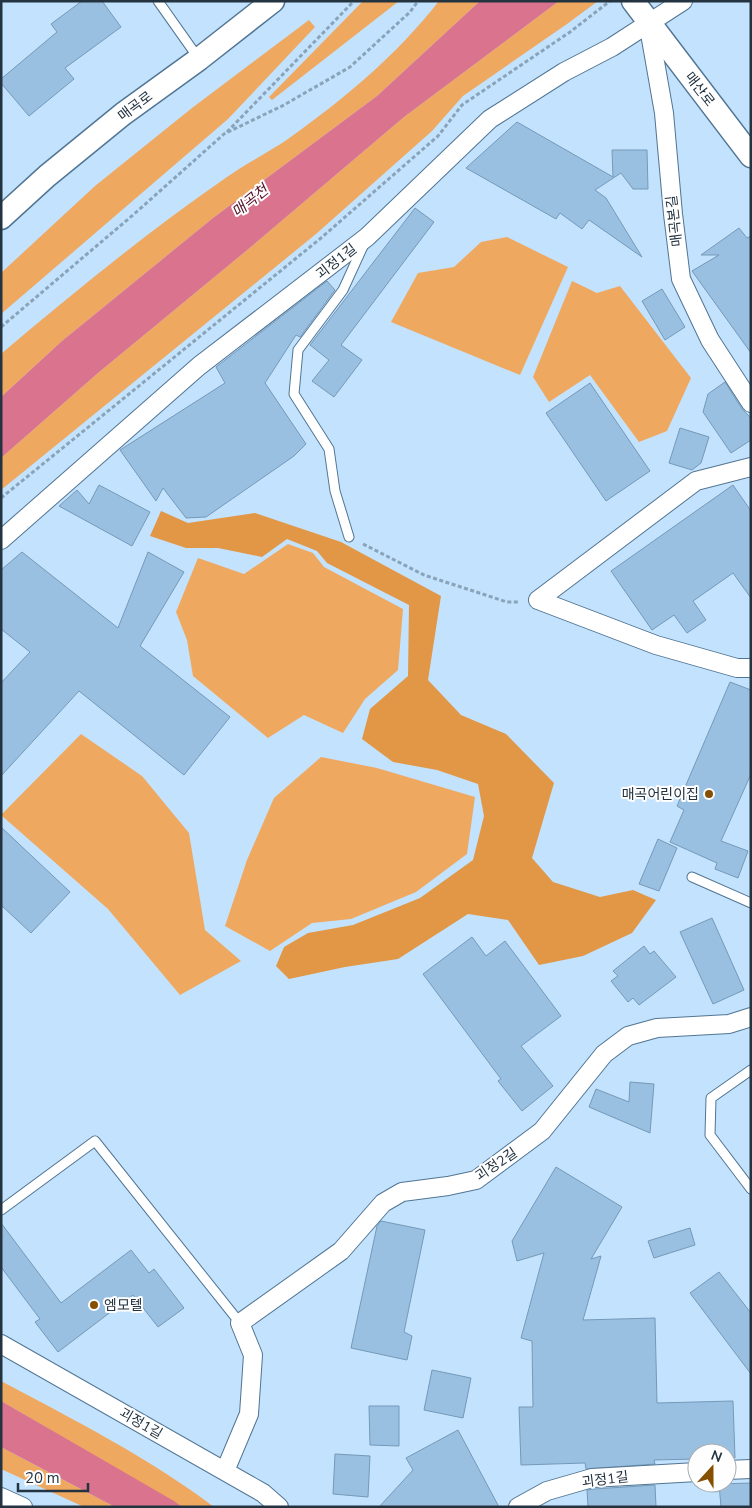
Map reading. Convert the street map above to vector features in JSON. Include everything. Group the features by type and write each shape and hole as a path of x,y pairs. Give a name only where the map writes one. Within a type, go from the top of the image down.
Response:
{"street":[{"name":"매곡로","path":"1,218 47,176 123,114 199,59 273,1"},
{"name":"매산로","path":"633,1 751,156"},
{"name":"괴정1길","path":"1,540 199,366 367,237 490,118 564,72 612,47 683,1"},
{"name":"매곡본길","path":"648,22 664,113 681,279 710,340 751,403"},
{"path":"538,600 696,481 751,467"},
{"path":"538,600 656,645 736,668 751,668"},
{"name":"괴정2길","path":"240,1323 341,1251 383,1203 402,1192 476,1180 520,1148 542,1131 604,1054 628,1036 657,1028 729,1024 751,1017"},
{"path":"225,1471 249,1414 253,1355 240,1323"},
{"name":"괴정1길","path":"1,1344 225,1471 262,1493 279,1507"},
{"path":"737,1470 751,1469"},
{"name":"괴정1길","path":"518,1507 547,1491 592,1478 687,1473"},
{"path":"1,1497 23,1507"}],"lane":[{"path":"158,1 199,59"},
{"path":"349,537 335,491 329,450 294,394 298,350 343,290 367,237"},
{"path":"692,877 751,902"},
{"path":"751,1070 711,1098 710,1126 710,1135 751,1189"},
{"path":"1,1210 95,1141 240,1323"}],"path":[{"path":"1,327 133,215 224,134 354,1"},
{"path":"224,134 284,105 350,67 410,12 418,1"},
{"path":"1,498 322,238 438,136 462,105 570,32 610,1"},
{"path":"349,537 424,575 507,602 538,600"}],"shaded area":[{"path":"363,1 399,1 272,100 269,97"},
{"path":"439,1 480,1 377,96 213,218 62,341 1,397 1,354 140,240 235,172 288,139 349,92 406,40"},
{"path":"559,1 598,1 463,96 432,131 316,234 1,490 1,458 98,373 404,117"},
{"path":"309,20 315,27 228,119 1,314 1,273 95,186 192,108"},
{"path":"507,237 568,267 520,375 391,322 418,273 454,267 481,242"},
{"path":"572,281 597,293 620,286 691,378 667,431 639,442 590,375 549,402 533,377"},
{"path":"161,511 188,523 255,513 341,542 441,596 428,680 461,715 506,734 554,783 532,858 553,882 600,897 633,890 656,900 632,933 583,956 539,965 508,920 468,914 398,959 345,967 289,979 276,966 284,947 308,933 353,925 420,898 473,860 484,816 478,784 437,770 393,762 362,739 370,709 408,676 409,605 327,563 317,551 287,539 262,557 218,548 186,548 150,536"},
{"path":"288,544 313,553 324,567 403,609 398,670 365,699 343,733 304,715 268,738 193,676 187,640 176,612 198,558 244,574"},
{"path":"81,734 142,776 189,833 205,930 241,961 180,995 108,909 1,815"},
{"path":"321,757 377,768 475,797 467,854 416,892 351,919 312,923 270,951 225,926 247,860 274,798"},
{"path":"1,1381 137,1455 214,1507 182,1507 1,1401"},
{"path":"1,1447 115,1507 84,1507 1,1469"}],"water":[{"name":"매곡천","path":"480,1 559,1 404,117 98,373 1,458 1,397 62,341 213,218 377,96"},
{"path":"1,1401 182,1507 115,1507 1,1447"}],"building":[{"path":"82,1 102,1 121,27 65,68 74,79 29,116 1,83 1,79 57,32 51,24"},
{"path":"517,122 613,177 612,150 647,150 648,189 633,189 621,173 595,190 606,198 642,257 589,220 582,229 560,213 556,219 466,168"},
{"path":"415,208 434,222 341,345 362,360 334,397 312,381 329,360 310,345"},
{"path":"739,228 747,238 751,236 751,353 692,271 719,255 701,255"},
{"path":"327,281 335,290 300,337 296,335 265,383 306,444 294,456 206,517 186,518 163,488 156,501 120,450 225,383 216,367"},
{"path":"662,289 685,327 665,340 642,301"},
{"path":"725,382 742,409 751,418 751,440 731,453 703,412 708,394"},
{"path":"590,383 650,471 606,501 546,413"},
{"path":"680,428 709,437 701,463 692,470 669,463"},
{"path":"99,485 150,512 132,546 59,506 77,490 89,504"},
{"path":"733,485 751,511 751,598 733,573 693,601 706,620 687,633 674,615 652,630 611,571"},
{"path":"22,552 118,628 148,552 184,572 140,646 230,717 184,775 79,691 1,776 1,683 30,652 1,629 1,570"},
{"path":"730,682 751,690 751,774 721,841 748,851 738,878 715,869 717,863 670,842 684,810 677,806"},
{"path":"1,827 70,892 31,933 1,905"},
{"path":"658,839 677,848 659,891 639,884"},
{"path":"712,918 744,990 713,1004 680,932"},
{"path":"472,937 486,956 505,941 561,1016 521,1046 553,1086 522,1111 498,1081 501,1079 423,974"},
{"path":"644,946 650,954 654,951 676,977 639,1005 633,998 628,1002 611,981 618,976 613,971"},
{"path":"630,1082 654,1084 650,1133 589,1107 596,1089 629,1102"},
{"path":"556,1167 622,1207 591,1259 601,1256 583,1320 655,1318 657,1403 733,1401 734,1443 687,1443 687,1459 654,1460 655,1464 586,1469 585,1463 521,1465 519,1407 533,1407 532,1341 521,1338 544,1253 517,1261 512,1241"},
{"path":"381,1221 425,1230 404,1332 412,1336 407,1360 351,1348 377,1226"},
{"path":"1,1223 61,1303 131,1250 149,1273 154,1269 184,1308 158,1327 133,1295 58,1352 35,1322 40,1319 1,1267"},
{"path":"690,1228 695,1245 654,1258 648,1241"},
{"path":"719,1272 751,1313 751,1374 690,1293"},
{"path":"432,1370 471,1378 463,1418 424,1410"},
{"path":"369,1406 399,1406 399,1446 370,1445"},
{"path":"458,1430 499,1507 379,1507 413,1470 406,1458"},
{"path":"335,1454 370,1456 368,1497 333,1494"},
{"path":"737,1483 751,1483 751,1507 721,1507 720,1493 737,1493"},
{"path":"655,1485 656,1507 588,1507 587,1490"}],"place":[{"name":"매곡어린이집","path":"709,794"},
{"name":"엠모텔","path":"94,1305"}]}
